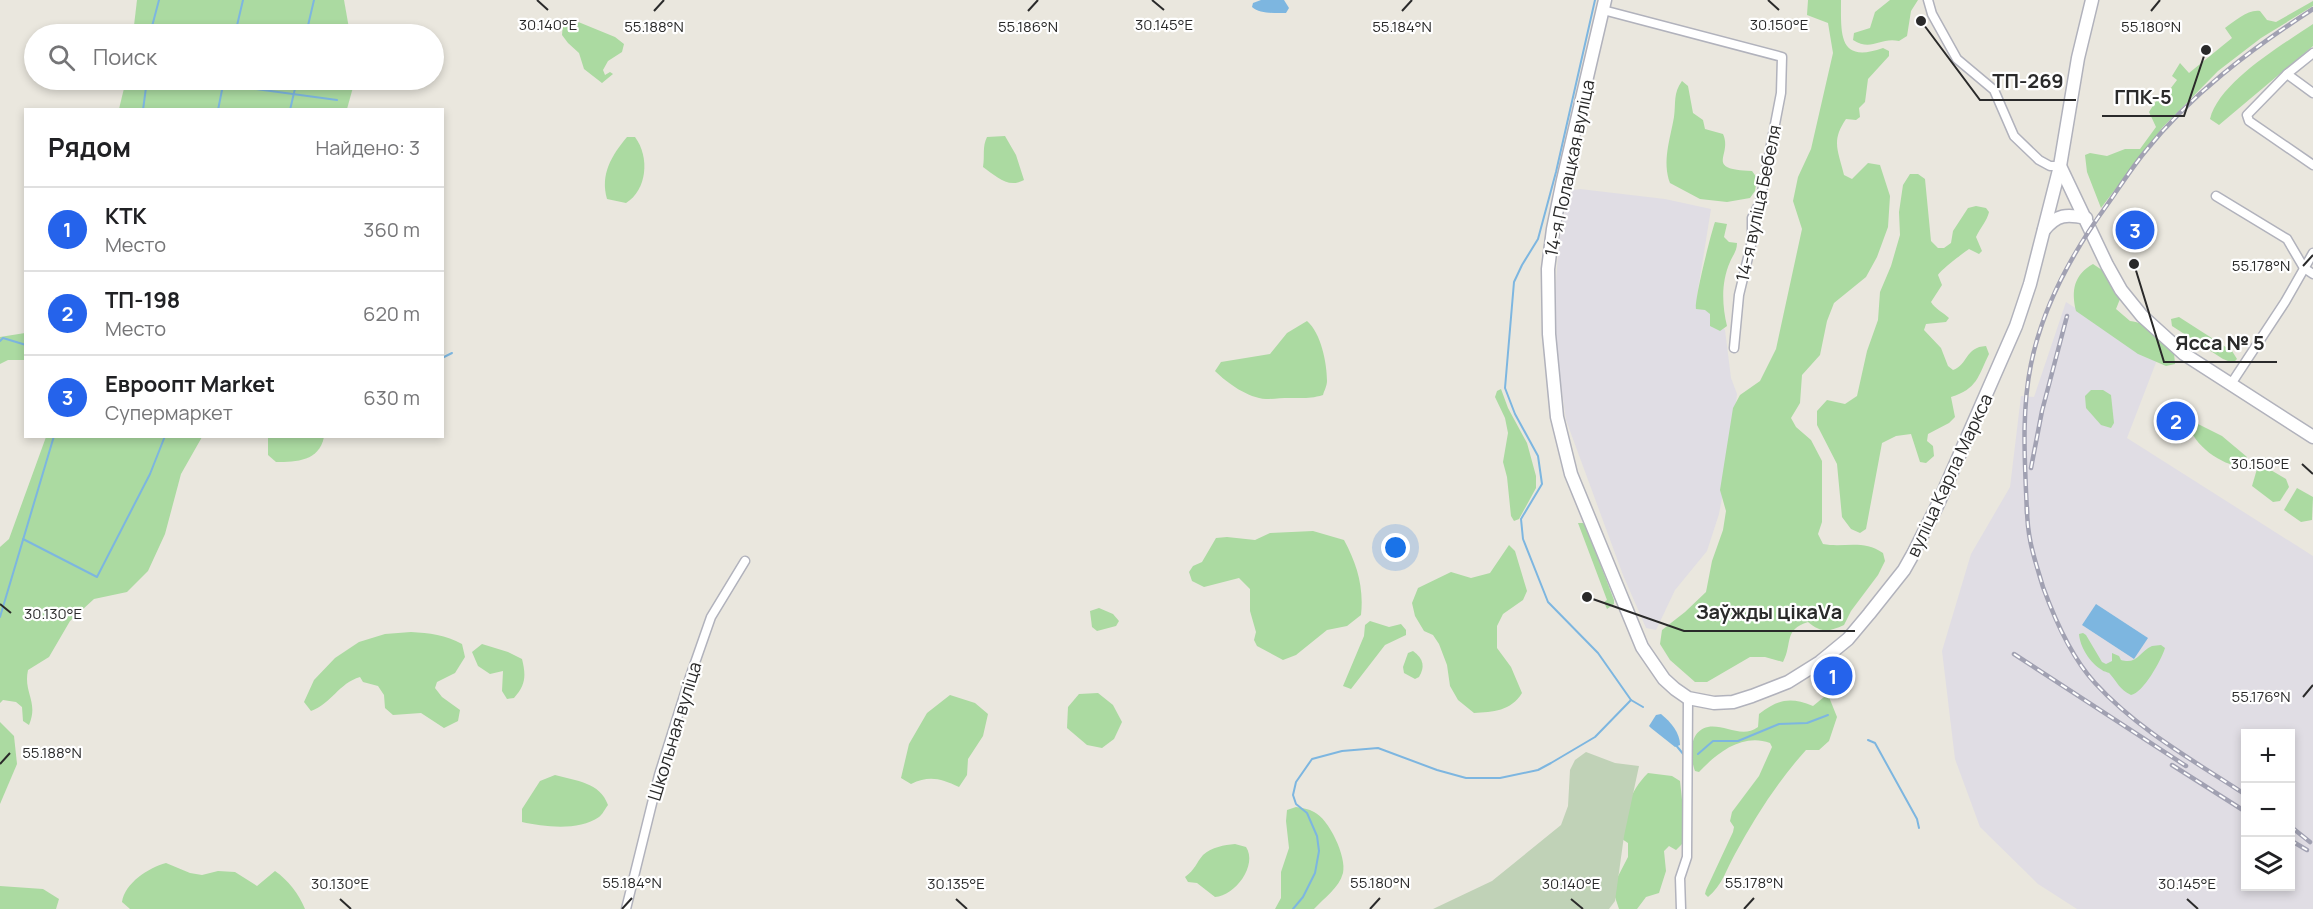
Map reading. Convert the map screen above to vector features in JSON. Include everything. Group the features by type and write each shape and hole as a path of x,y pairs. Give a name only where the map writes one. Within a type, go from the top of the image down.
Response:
{"main road":[{"name":"вуліца Карла Маркса","path":"1688,698 1714,704 1733,702 1788,682 1820,662 1848,639 1904,570 1938,504 2016,326 2030,284 2060,166 2078,58 2092,0"},
{"name":"14-я Полацкая вуліца","path":"1604,5 1553,229 1548,278 1553,380 1562,441 1571,474 1636,634 1664,679 1688,698"},
{"path":"2060,166 2069,189 2086,218 2116,282 2142,316 2184,354 2313,437"},
{"path":"2042,233 2052,220 2062,215 2086,218"}],"street":[{"path":"1928,0 1932,15 1957,59 1994,90 2014,136 2039,160 2050,166 2060,166"},
{"name":"14-я вуліца Бебеля","path":"1604,5 1782,57 1780,93 1760,202 1752,218 1752,241 1738,295 1734,348"},
{"path":"2313,53 2287,74 2247,115 2249,121 2313,165"},
{"path":"2287,74 2313,93"},
{"path":"2216,196 2287,240 2304,268 2313,274"},
{"path":"2231,384 2285,302 2313,253"},
{"name":"Школьная вуліца","path":"626,909 659,775 690,677 711,617 745,561"},
{"path":"1681,909 1680,878 1687,856 1688,698"}],"shaded area":[{"path":"1573,190 1665,199 1711,209 1697,296 1725,330 1731,378 1737,394 1731,450 1719,514 1707,551 1675,590 1656,630 1646,628 1623,575 1566,420 1556,349 1555,296 1559,241 1568,196"},
{"path":"2066,302 2157,360 2127,438 2313,556 2313,909 2077,909 2038,884 1980,827 1955,759 1942,651 1971,554 2010,487 2021,396 2034,397"}],"green space":[{"path":"137,0 344,0 348,24 134,24"},
{"path":"1808,0 1841,0 1842,34 1850,49 1857,52 1868,52 1883,48 1889,51 1889,56 1868,79 1865,102 1859,108 1860,117 1856,120 1846,119 1841,127 1837,146 1844,175 1852,179 1868,163 1880,165 1890,196 1888,227 1877,257 1866,277 1834,303 1827,321 1820,355 1802,375 1800,403 1791,418 1796,427 1811,440 1822,461 1822,522 1818,534 1823,544 1868,546 1883,553 1885,561 1844,625 1825,630 1808,622 1800,625 1792,633 1783,662 1765,657 1750,657 1707,682 1695,682 1670,660 1660,644 1662,630 1706,592 1726,511 1720,490 1733,408 1740,395 1760,381 1776,349 1802,229 1793,201 1798,177 1811,149 1833,53 1828,23 1807,15"},
{"path":"1890,0 1918,0 1911,11 1907,36 1899,41 1892,40 1871,45 1853,40 1854,33 1870,28 1875,12"},
{"path":"2313,1 2313,6 2261,38 2218,71 2162,128 2101,208 2087,172 2085,155 2090,153 2107,156 2125,149 2140,149 2156,127 2149,112 2156,101 2161,101 2177,80 2172,76 2180,63 2189,73 2232,38 2225,28 2237,19 2251,12 2260,11 2267,20 2276,22"},
{"path":"571,19 615,37 624,44 622,52 608,61 603,70 605,75 610,72 613,74 602,83 584,69 579,53 562,35 563,24"},
{"path":"2313,24 2313,46 2219,125 2210,119 2216,105 2238,78"},
{"path":"1682,81 1688,86 1693,113 1703,120 1705,129 1723,134 1724,164 1737,170 1752,171 1757,178 1755,191 1750,198 1727,202 1700,199 1670,183 1667,150 1676,94"},
{"path":"124,90 352,90 347,108 119,108"},
{"path":"1005,136 1016,155 1024,180 1007,182 983,167 987,137"},
{"path":"627,137 635,137 640,145 644,173 638,190 626,203 607,199 605,182 608,166"},
{"path":"1910,174 1918,174 1925,179 1931,241 1938,248 1944,248 1951,243 1953,231 1968,208 1976,206 1986,208 1989,212 1976,237 1982,251 1979,254 1969,249 1938,275 1942,285 1931,302 1949,318 1946,322 1926,324 1924,330 1941,348 1948,366 1953,370 1962,364 1974,349 1986,346 1989,354 1972,386 1951,397 1955,417 1949,423 1928,434 1927,441 1933,446 1934,456 1926,463 1920,462 1911,434 1896,436 1882,443 1866,529 1860,533 1851,529 1842,517 1837,464 1817,425 1817,411 1827,400 1845,404 1857,396 1867,351 1878,320 1880,292 1900,235 1899,212 1903,185"},
{"path":"1715,222 1727,224 1724,237 1729,242 1737,243 1724,286 1723,302 1727,326 1720,331 1710,326 1710,314 1705,310 1696,309 1700,281"},
{"path":"2093,264 2102,270 2120,299 2116,309 2130,321 2143,325 2154,333 2174,353 2175,364 2166,366 2138,354 2076,311 2074,290 2078,278"},
{"path":"2179,317 2232,351 2237,359 2233,363 2223,359 2172,326 2171,319"},
{"path":"1307,321 1316,333 1326,366 1327,381 1323,395 1306,398 1259,398 1238,389 1215,371 1221,362 1270,354 1287,333"},
{"path":"24,333 24,360 8,360 0,364 0,337"},
{"path":"1501,389 1508,408 1527,443 1536,476 1536,488 1519,519 1514,521 1511,516 1503,462 1508,433 1505,418 1495,397 1497,391"},
{"path":"2091,390 2103,390 2111,395 2114,423 2111,428 2101,425 2086,408 2085,396"},
{"path":"2194,422 2222,436 2247,457 2243,467 2226,462 2209,453 2191,432 2188,424"},
{"path":"46,438 201,438 181,474 165,534 148,571 127,592 94,599 70,621 49,657 28,670 27,685 32,703 32,717 29,725 23,721 22,707 16,702 3,700 0,703 0,547 9,539"},
{"path":"268,438 324,438 317,451 306,458 276,462 268,455"},
{"path":"2264,466 2286,479 2289,487 2280,501 2273,502 2252,486 2257,469"},
{"path":"2297,488 2313,497 2312,520 2301,522 2284,510"},
{"path":"1578,523 1586,526 1614,600 1614,604 1607,609 1604,602 1607,600"},
{"path":"1313,531 1344,540 1353,558 1358,576 1361,615 1347,626 1327,630 1296,655 1283,660 1257,646 1250,611 1250,589 1239,578 1204,587 1192,581 1189,572 1193,566 1202,562 1216,538 1255,540 1270,533"},
{"path":"1509,545 1515,551 1527,591 1523,600 1503,614 1497,626 1497,648 1511,667 1522,693 1513,704 1507,707 1474,713 1458,700 1450,686 1447,665 1439,644 1433,635 1424,631 1415,616 1412,603 1418,588 1451,572 1471,578 1490,573"},
{"path":"1099,608 1113,614 1119,621 1116,626 1097,631 1092,627 1090,611"},
{"path":"1370,621 1389,627 1401,624 1406,630 1406,635 1385,645 1351,689 1343,686 1364,636 1365,625"},
{"path":"411,632 450,638 462,644 465,657 455,673 437,682 435,688 442,697 460,710 458,721 444,728 421,713 393,715 385,708 384,695 378,686 363,682 360,677 346,684 318,708 311,711 304,702 314,680 335,658 359,642 385,634"},
{"path":"2083,633 2102,662 2106,664 2112,661 2112,653 2119,656 2121,660 2131,661 2152,646 2161,645 2165,648 2160,661 2146,683 2131,695 2121,688 2109,673 2103,671 2090,659 2080,639 2079,634"},
{"path":"482,644 522,659 524,680 514,698 507,699 502,691 503,671 490,674 478,666 472,652"},
{"path":"1413,651 1423,666 1419,677 1415,679 1404,673 1403,667 1408,653"},
{"path":"1098,693 1113,705 1122,722 1114,739 1102,748 1087,745 1067,728 1068,707 1079,694"},
{"path":"950,695 975,703 988,714 983,736 968,759 967,775 959,787 935,779 911,784 901,778 909,744 927,713"},
{"path":"1824,697 1829,697 1837,717 1829,741 1819,750 1806,750 1786,774 1751,826 1721,882 1708,897 1705,894 1706,890 1733,832 1734,827 1730,821 1732,812 1759,776 1772,747 1770,743 1760,741 1740,743 1722,752 1699,772 1695,771 1692,759 1694,739 1701,730 1708,727 1746,732 1758,727 1759,714 1773,705 1785,701 1798,701 1813,706"},
{"path":"0,722 14,736 17,764 0,804"},
{"path":"1586,752 1615,763 1639,766 1624,836 1615,901 1609,909 1433,909 1492,881 1561,825 1568,806 1570,770 1575,760"},
{"path":"1648,773 1672,776 1680,781 1684,818 1682,844 1676,850 1669,846 1664,851 1666,871 1659,893 1646,897 1637,909 1619,909 1612,888 1628,857 1628,843 1619,837 1632,795"},
{"path":"555,775 579,781 599,791 608,805 601,815 591,821 572,826 522,822 522,809 540,781"},
{"path":"1296,807 1312,811 1320,816 1331,830 1340,849 1344,866 1343,873 1335,888 1314,909 1275,909 1281,898 1281,872 1289,848 1287,810"},
{"path":"1235,844 1246,847 1249,862 1242,878 1230,891 1215,897 1197,883 1188,882 1185,877 1203,855 1214,848"},
{"path":"166,863 190,873 202,875 218,871 235,872 257,886 275,871 293,888 305,909 130,909 122,902 124,895 138,877"},
{"path":"0,886 43,889 59,899 56,909 0,909"}],"water":[{"path":"1261,0 1284,0 1289,8 1286,13 1273,13 1259,11 1252,7 1253,3"},
{"path":"2096,604 2148,638 2134,659 2082,625"},
{"path":"1661,714 1674,728 1680,745 1675,747 1649,726 1656,715"}],"waterway":[{"path":"153,24 159,0"},
{"path":"237,24 243,0"},
{"path":"308,24 314,0"},
{"path":"1595,0 1556,172 1538,239 1514,282 1505,388 1515,414 1538,456 1542,484 1521,519 1523,539 1548,602 1598,653 1631,700 1643,707"},
{"path":"143,108 146,90"},
{"path":"218,108 222,90"},
{"path":"262,90 337,100"},
{"path":"290,108 295,90"},
{"path":"0,341 3,338 24,344"},
{"path":"444,357 452,353"},
{"path":"0,617 53,438"},
{"path":"23,539 97,577 150,474 164,438"},
{"path":"1293,909 1303,897 1315,873 1319,851 1317,836 1307,813 1296,804 1293,795 1296,782 1312,759 1342,751 1378,748 1466,778 1500,778 1538,770 1595,737 1631,700"},
{"path":"1698,754 1713,741 1738,741 1779,724 1807,723 1828,715"},
{"path":"1868,740 1875,743 1917,819 1919,828"},
{"path":"1675,744 1684,755"}],"railway":[{"path":"2027,514 2025,420 2028,382 2036,342 2060,280 2094,223 2134,165 2162,132 2222,74 2313,9"},
{"path":"2031,468 2042,411 2067,316"},
{"path":"2027,507 2030,538 2043,587 2064,638 2086,673 2111,700 2148,730 2241,792"},
{"path":"2014,654 2186,766"},
{"path":"2172,765 2241,809"},
{"path":"2295,830 2310,842"},
{"path":"2295,843 2307,850"}],"place":[{"name":"ТП-269","path":"1921,21"},
{"name":"ГПК-5","path":"2206,50"},
{"name":"Евроопт Market","path":"2135,230"},
{"name":"Ясса № 5","path":"2134,264"},
{"name":"ТП-198","path":"2176,421"},
{"name":"Заўжды цікаVа","path":"1587,597"},
{"name":"КТК","path":"1833,676"}]}
